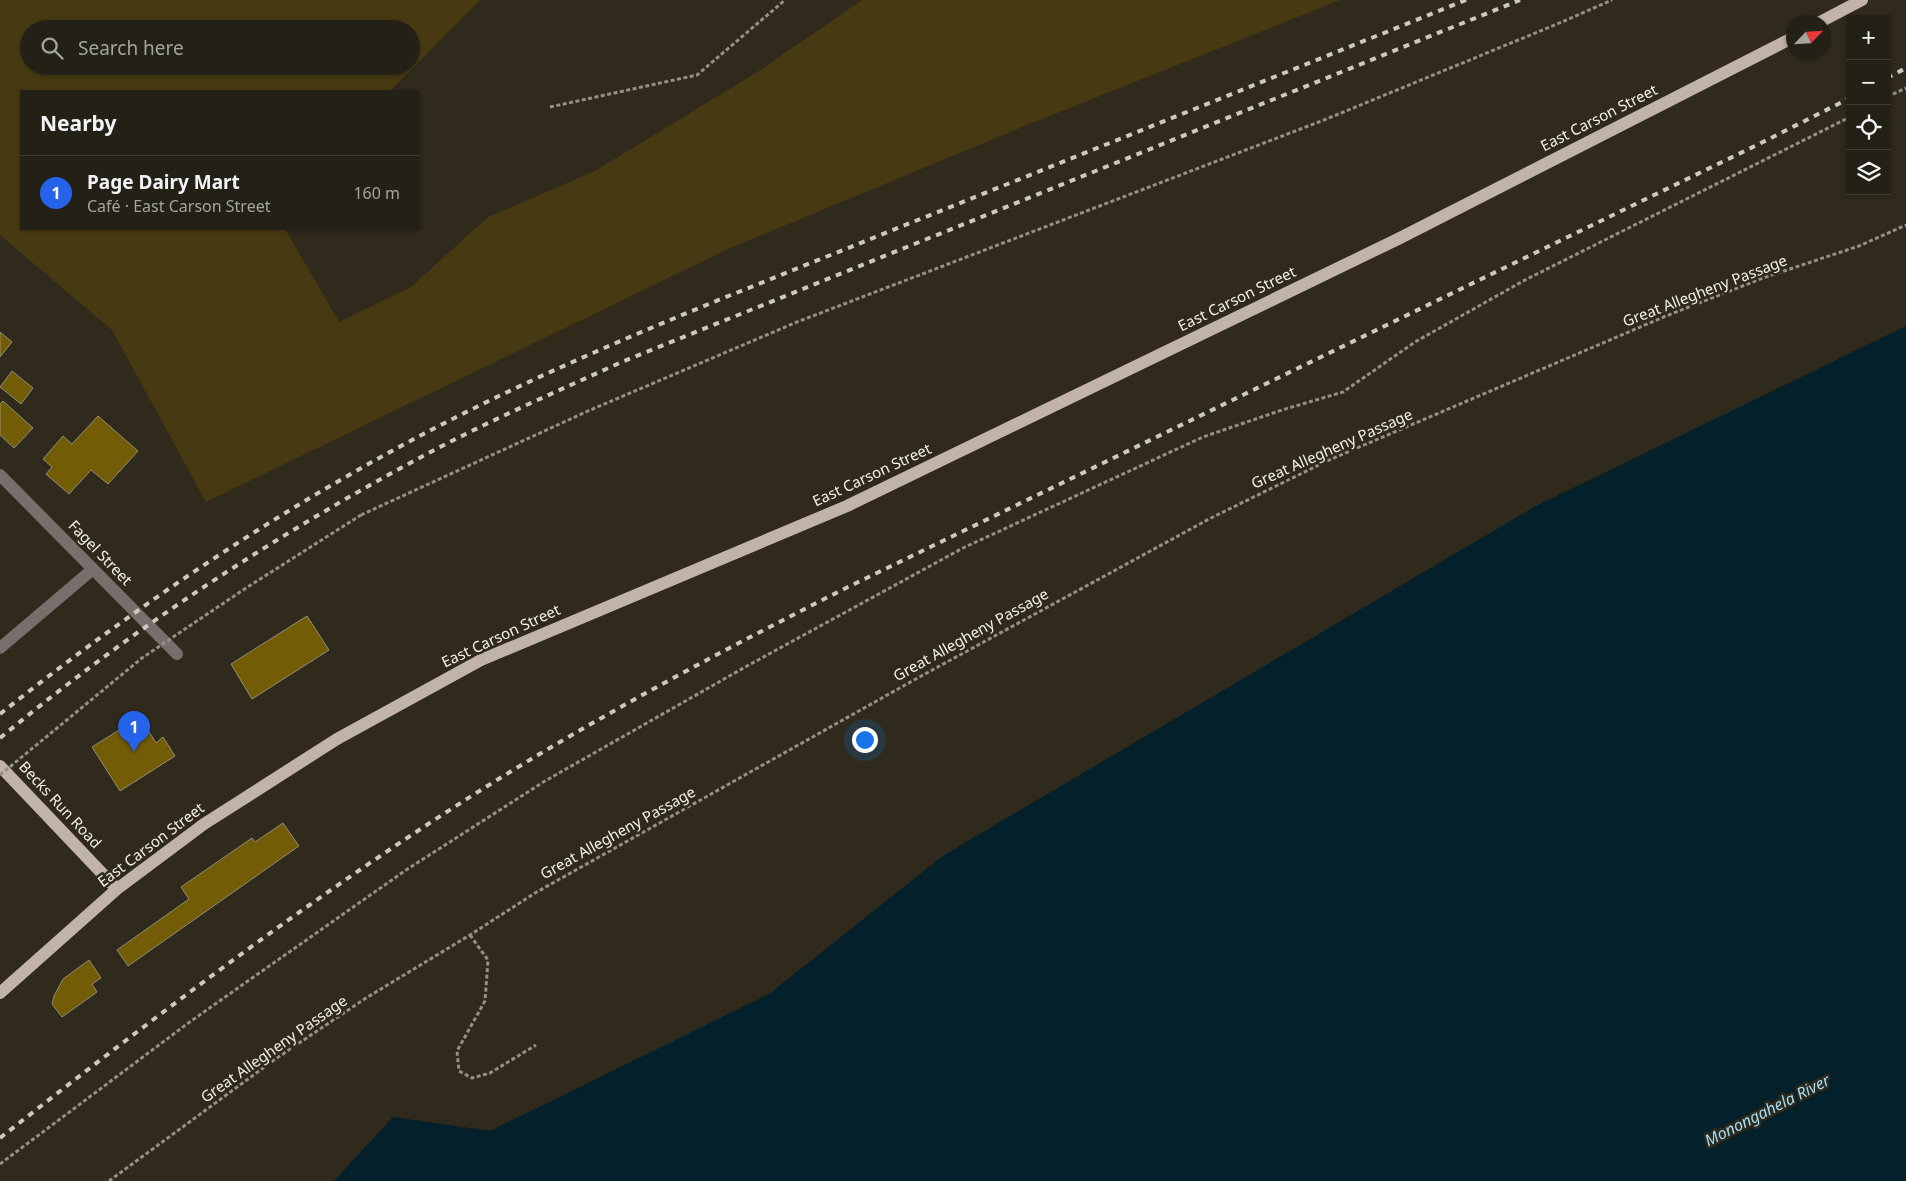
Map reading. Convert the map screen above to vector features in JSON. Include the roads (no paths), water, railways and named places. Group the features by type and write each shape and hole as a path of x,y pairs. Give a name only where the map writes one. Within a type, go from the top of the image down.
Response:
{"main road":[{"path":"1831,16 1862,0"},
{"name":"East Carson Street","path":"0,994 117,889 204,824 337,739 481,660 847,506 1398,239 1786,41"},
{"name":"Becks Run Road","path":"0,766 117,889"}],"street":[{"name":"Fagel Street","path":"0,474 177,654"},
{"path":"0,648 93,569"}],"water":[{"name":"Monongahela River","path":"1906,326 1906,1181 334,1181 393,1117 490,1131 769,994 944,855 1534,507"}],"railway":[{"path":"0,714 155,598 263,527 374,461 502,394 611,345 721,299 1466,0"},
{"path":"0,738 104,657 212,581 382,478 485,424 624,361 1520,0"},
{"path":"1891,76 1906,68"},
{"path":"0,1138 173,1004 351,876 473,795 610,713 846,588 1846,100"}],"place":[{"name":"Page Dairy Mart","path":"134,752"}]}
